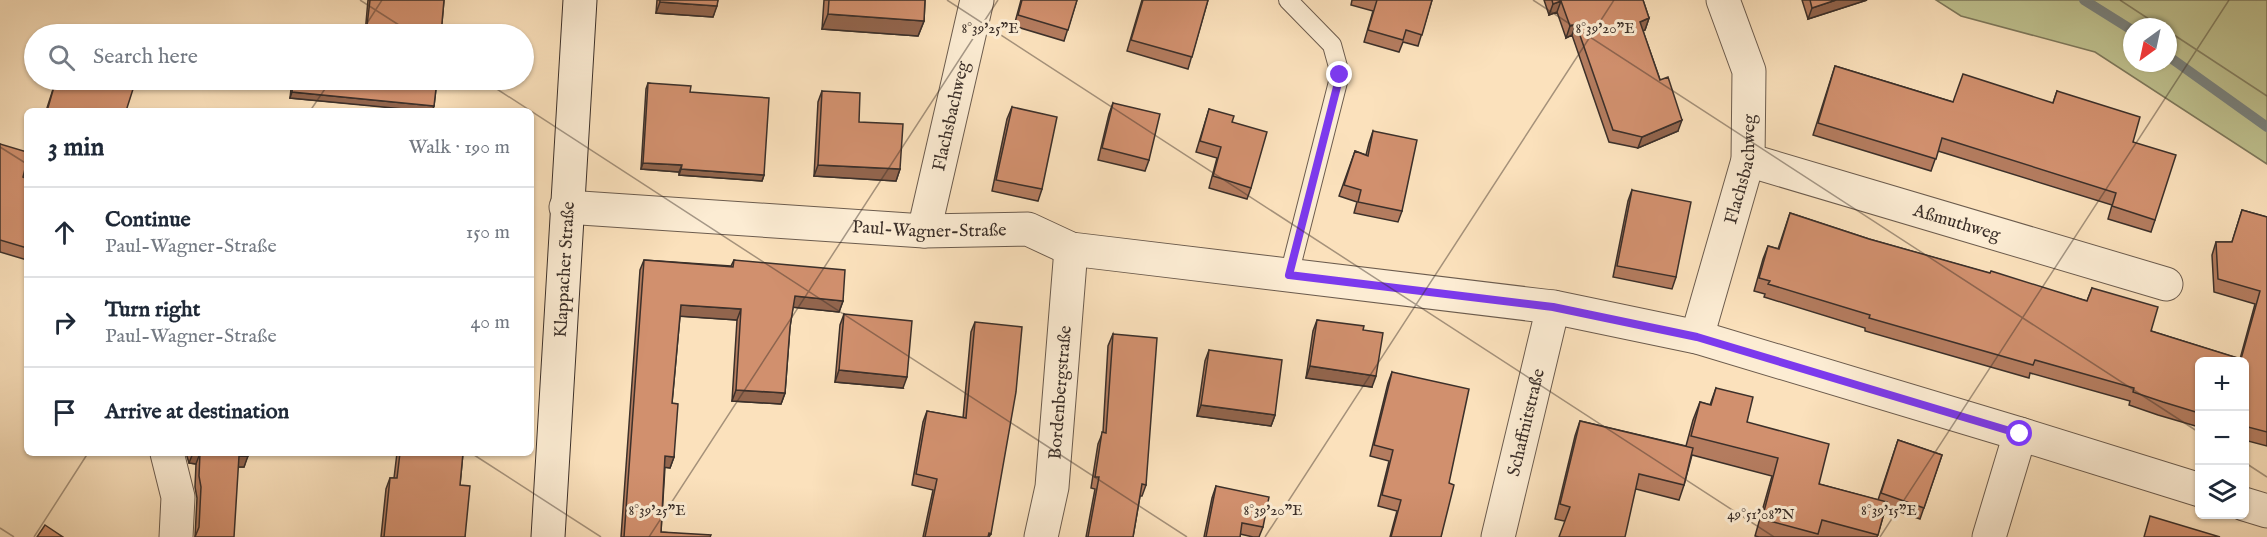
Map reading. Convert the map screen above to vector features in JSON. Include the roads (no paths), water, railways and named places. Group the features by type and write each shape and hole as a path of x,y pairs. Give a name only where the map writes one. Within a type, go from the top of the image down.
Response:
{"street":[{"name":"Klappacher Straße","path":"548,537 580,0"},
{"name":"Flachsbachweg","path":"924,231 977,0"},
{"name":"Flachsbachweg","path":"1697,337 1748,159 1749,71 1723,0"},
{"name":"Aßmuthweg","path":"1748,159 2166,284"},
{"name":"Paul-Wagner-Straße","path":"567,207 924,231 1028,229 1071,249 1553,307 1697,337 2195,489"},
{"name":"Bordenbergstraße","path":"1041,537 1052,487 1071,249"},
{"name":"Schaffnitstraße","path":"1497,537 1553,307"},
{"path":"1989,537 2020,434"},
{"path":"168,456 178,497 176,537"},
{"path":"2249,506 2267,511"}],"lane":[{"path":"1288,0 1332,45 1340,75 1289,275"}],"waterway":[{"path":"2084,0 2123,24"},
{"path":"2177,62 2267,127"}]}
